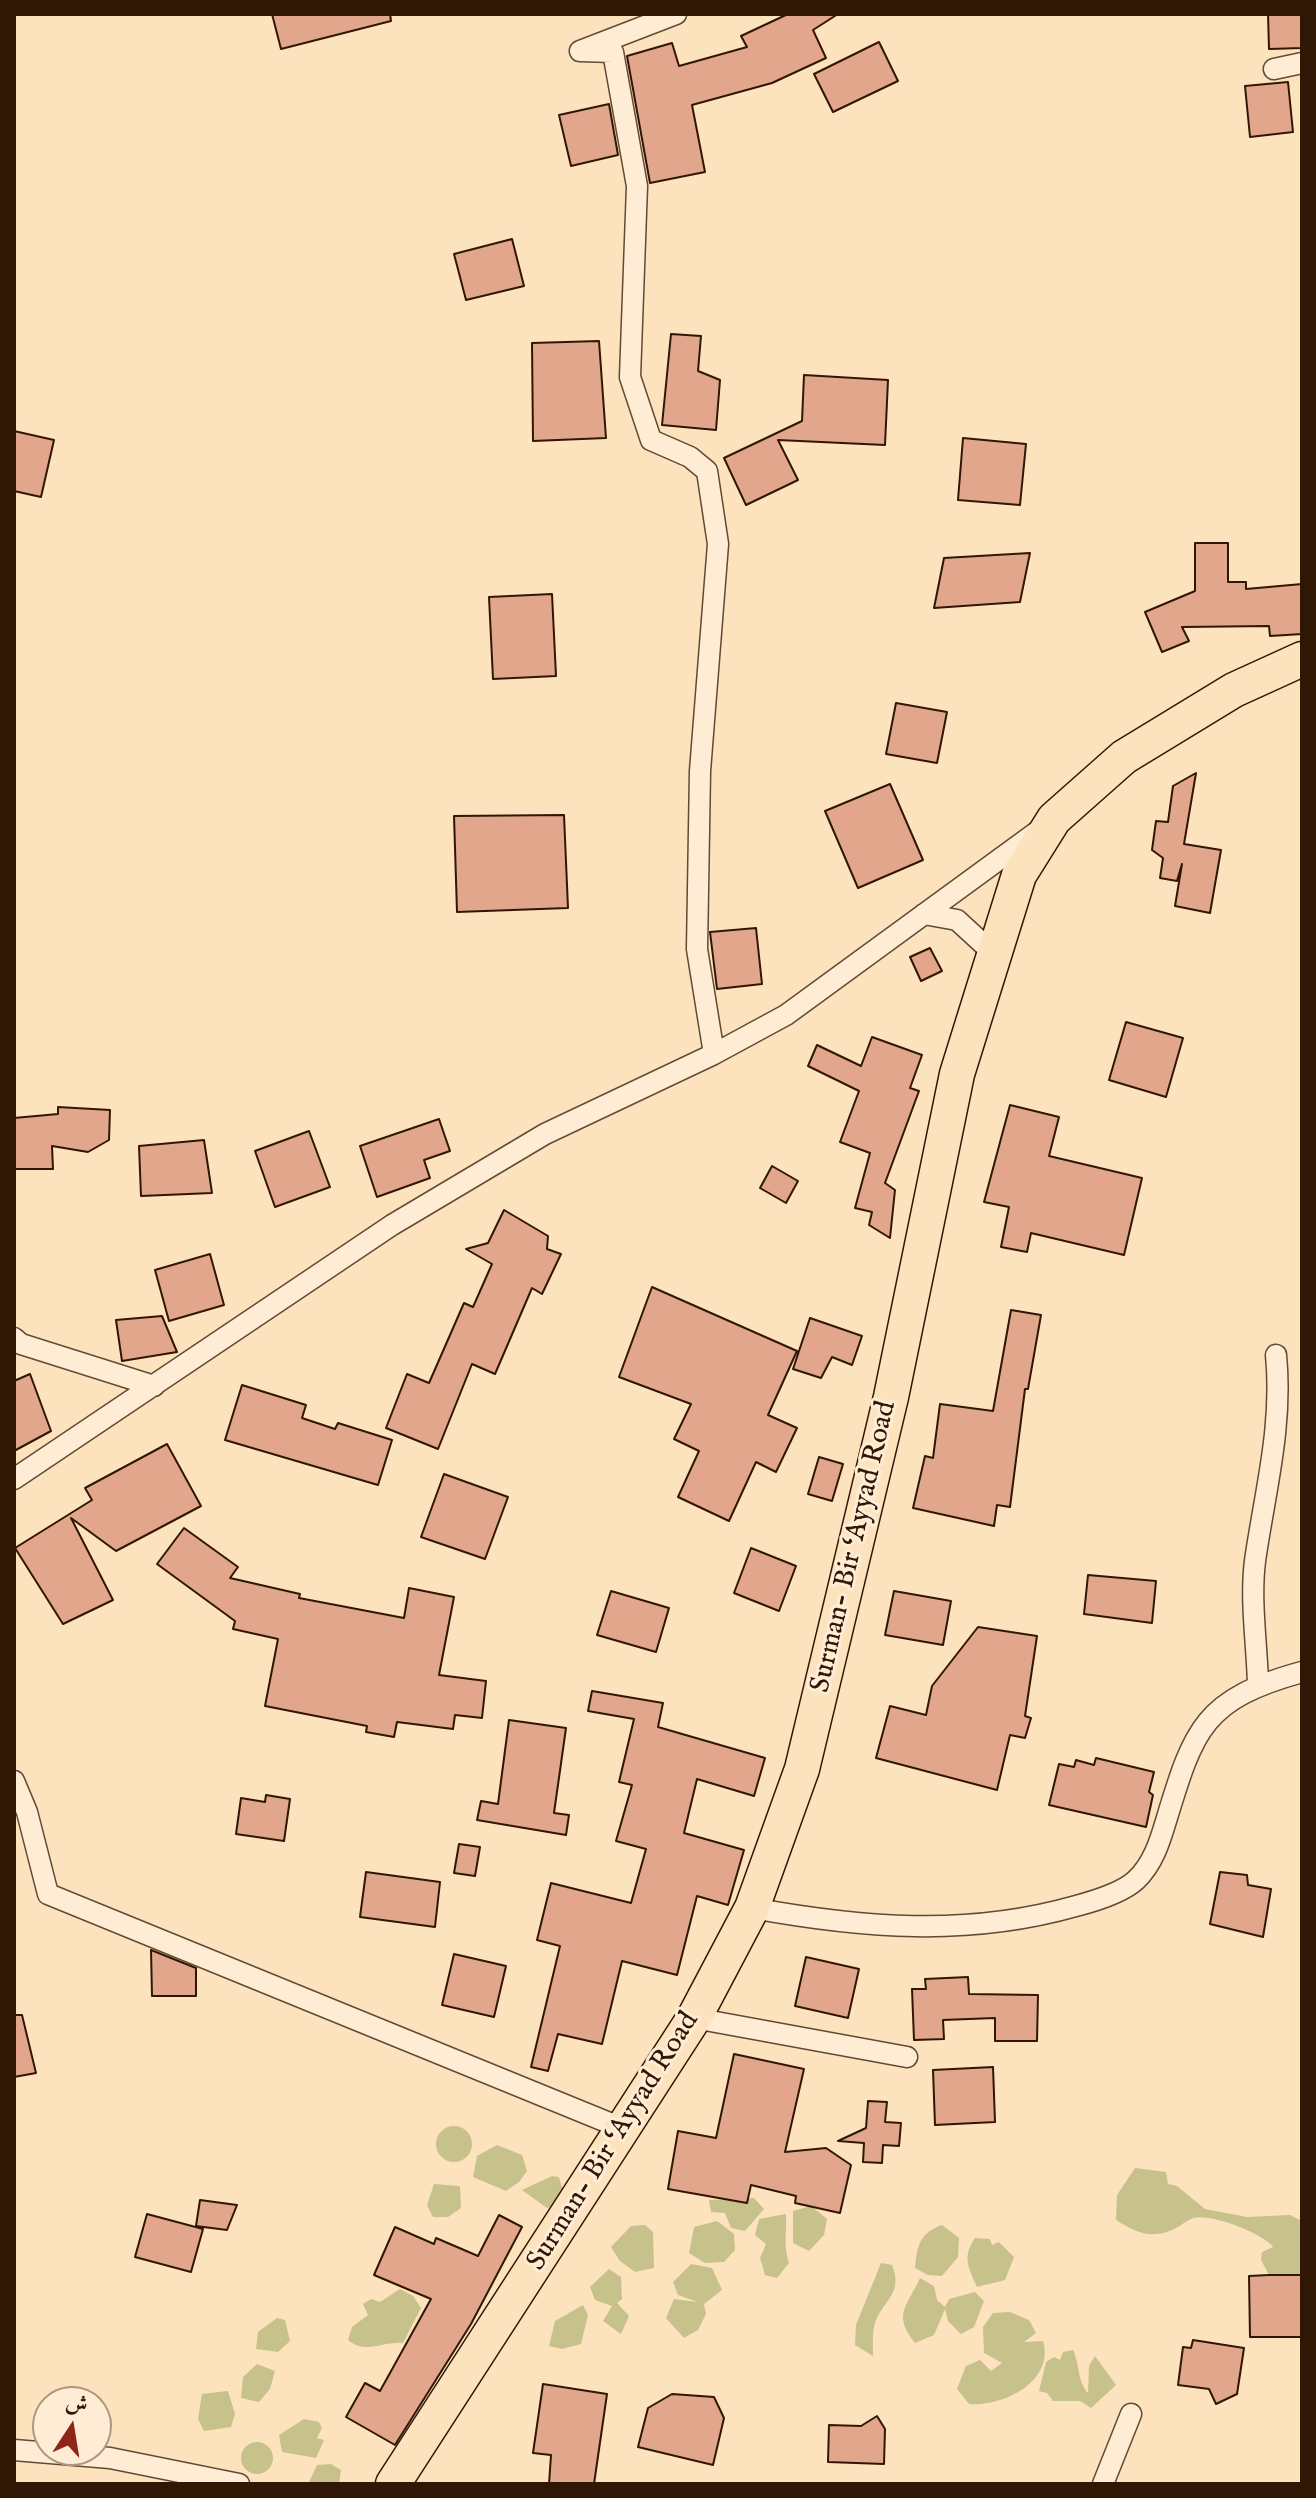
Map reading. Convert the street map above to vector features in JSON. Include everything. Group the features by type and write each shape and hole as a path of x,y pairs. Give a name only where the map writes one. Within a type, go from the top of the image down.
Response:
{"highway":[{"name":"Surman- Bir ‘Ayyad Road","path":"393,2484 694,2018 752,1908 802,1769 891,1397 957,1074 1019,875 1054,819 1124,757 1234,690 1302,659"}],"street":[{"path":"676,14 580,51 613,52 637,186 630,377 651,440 690,457 707,471 718,544 700,771 697,949 714,1054"},
{"path":"1274,69 1302,63"},
{"path":"14,1479 392,1225 545,1134 714,1054 786,1015 1054,819"},
{"path":"924,914 957,920 993,953"},
{"path":"14,1338 21,1344 85,1367 154,1386"},
{"path":"1258,1684 1254,1564 1274,1461 1280,1394 1276,1355"},
{"path":"752,1908 810,1918 916,1929 1029,1919 1099,1900 1136,1880 1157,1850 1190,1744 1226,1701 1258,1684 1302,1672"},
{"path":"14,1781 27,1812 48,1894 624,2129"},
{"path":"694,2018 907,2057"},
{"path":"1103,2484 1131,2414"},
{"path":"14,2450 110,2458 239,2484"}],"shaded area":[{"path":"454,2126 467,2131 472,2144 467,2157 454,2162 441,2157 436,2144 441,2131"},
{"path":"497,2145 522,2155 527,2171 519,2182 506,2191 473,2177 477,2156"},
{"path":"1135,2168 1166,2172 1168,2184 1177,2186 1205,2209 1247,2217 1290,2215 1302,2221 1301,2275 1269,2275 1261,2260 1262,2252 1273,2247 1260,2236 1224,2222 1194,2218 1169,2231 1146,2234 1116,2220 1117,2195"},
{"path":"552,2176 559,2177 566,2202 547,2208 522,2190"},
{"path":"434,2184 460,2186 461,2208 448,2217 433,2217 427,2205"},
{"path":"754,2198 764,2209 745,2231 731,2228 725,2213 711,2212 709,2200"},
{"path":"811,2206 827,2219 824,2235 809,2251 793,2243 793,2211"},
{"path":"786,2214 789,2263 777,2278 765,2275 760,2258 766,2244 755,2235 759,2219"},
{"path":"717,2221 734,2234 735,2250 724,2262 705,2263 689,2253 694,2227"},
{"path":"645,2225 653,2232 654,2268 635,2272 620,2261 611,2247 631,2226"},
{"path":"942,2225 959,2238 958,2257 942,2276 928,2275 915,2268 919,2246 924,2236"},
{"path":"975,2238 990,2239 992,2245 999,2242 1014,2257 1005,2280 977,2287 968,2262"},
{"path":"881,2263 892,2265 895,2283 891,2297 875,2323 873,2356 855,2345 856,2325"},
{"path":"691,2264 712,2268 722,2290 704,2304 706,2314 698,2330 684,2338 666,2318 674,2299 698,2302 678,2295 673,2282"},
{"path":"609,2269 621,2277 622,2299 617,2303 629,2316 621,2334 603,2321 612,2306 595,2300 590,2287"},
{"path":"920,2278 934,2286 937,2300 945,2307 949,2299 975,2292 984,2301 974,2327 961,2334 948,2321 945,2309 934,2335 915,2343 904,2325 903,2317"},
{"path":"400,2289 413,2296 421,2308 403,2343 361,2347 348,2340 352,2327 368,2315 363,2304 371,2299 380,2302"},
{"path":"583,2305 588,2315 581,2344 562,2349 549,2346 555,2321"},
{"path":"1010,2312 1029,2320 1036,2333 1024,2342 1043,2341 1045,2356 1041,2369 1034,2380 1010,2396 982,2404 969,2404 957,2389 966,2366 980,2360 991,2371 1002,2363 984,2353 983,2327 993,2313"},
{"path":"277,2318 285,2320 290,2341 278,2352 256,2349 258,2332"},
{"path":"1073,2350 1088,2393 1089,2366 1095,2356 1116,2385 1091,2408 1080,2401 1053,2401 1047,2393 1039,2391 1046,2362 1054,2357 1060,2360 1063,2352"},
{"path":"257,2364 275,2371 270,2389 259,2402 241,2398 243,2377"},
{"path":"228,2391 235,2414 231,2427 204,2431 198,2419 202,2394"},
{"path":"304,2419 319,2422 322,2428 317,2438 324,2440 316,2458 282,2452 279,2435"},
{"path":"257,2442 268,2447 273,2458 268,2469 257,2474 246,2469 241,2458 246,2447"},
{"path":"331,2464 341,2470 339,2484 308,2484 317,2465"}],"building":[{"path":"272,14 390,14 391,21 281,49"},
{"path":"788,14 838,14 813,30 826,58 772,83 692,105 705,172 650,183 627,56 672,43 679,66 747,47 741,36"},
{"path":"1268,14 1302,14 1302,48 1269,49"},
{"path":"879,42 898,81 833,112 814,74"},
{"path":"1288,82 1293,132 1250,137 1245,86"},
{"path":"609,104 618,155 571,166 559,115"},
{"path":"512,239 524,286 466,300 454,254"},
{"path":"671,334 701,336 698,371 720,380 716,430 662,425"},
{"path":"599,341 606,438 533,441 532,343"},
{"path":"804,375 888,380 885,445 778,440 798,480 746,505 724,458 802,421"},
{"path":"14,431 54,440 41,497 14,491"},
{"path":"963,438 1026,444 1020,505 958,500"},
{"path":"1195,543 1228,543 1228,582 1246,582 1246,589 1302,584 1302,634 1270,636 1269,626 1182,627 1189,641 1162,652 1145,612 1195,591"},
{"path":"1030,553 1020,602 934,608 944,558"},
{"path":"552,594 556,676 493,679 489,597"},
{"path":"896,703 947,712 937,763 886,754"},
{"path":"1196,773 1184,844 1221,850 1210,913 1175,906 1182,864 1177,881 1160,878 1163,858 1152,850 1156,821 1168,822 1173,786"},
{"path":"890,784 923,860 858,888 825,811"},
{"path":"564,815 568,908 457,912 454,816"},
{"path":"756,928 762,984 717,989 710,932"},
{"path":"930,948 942,971 921,981 910,957"},
{"path":"1126,1022 1183,1038 1166,1097 1109,1080"},
{"path":"872,1037 922,1055 910,1088 919,1091 885,1183 895,1190 890,1238 869,1225 872,1212 855,1208 870,1153 840,1142 859,1091 808,1066 817,1045 861,1066"},
{"path":"1010,1105 1059,1117 1049,1156 1142,1178 1124,1255 1031,1233 1027,1252 1001,1247 1009,1207 984,1202"},
{"path":"58,1107 110,1110 109,1140 88,1152 52,1146 53,1169 14,1169 14,1118 58,1114"},
{"path":"439,1119 450,1151 424,1160 430,1178 377,1197 360,1146"},
{"path":"309,1131 330,1187 275,1207 255,1151"},
{"path":"204,1140 212,1193 141,1196 139,1146"},
{"path":"772,1166 798,1181 786,1203 760,1188"},
{"path":"504,1210 548,1236 547,1249 561,1254 542,1294 532,1288 495,1374 472,1364 438,1449 386,1428 407,1374 429,1383 464,1303 473,1307 492,1264 466,1249 488,1243"},
{"path":"210,1254 224,1305 169,1321 155,1270"},
{"path":"652,1287 797,1351 768,1415 797,1428 776,1472 756,1462 729,1521 678,1497 699,1451 674,1439 691,1404 619,1377"},
{"path":"1011,1310 1041,1315 1028,1389 1025,1389 1010,1507 997,1505 994,1526 913,1508 925,1456 933,1458 940,1404 993,1411"},
{"path":"162,1316 177,1352 122,1361 116,1320"},
{"path":"810,1318 862,1336 852,1365 832,1357 821,1378 793,1369"},
{"path":"30,1374 51,1431 14,1451 14,1381"},
{"path":"242,1385 306,1405 302,1418 335,1429 338,1423 392,1440 378,1485 225,1440"},
{"path":"167,1444 201,1506 116,1551 71,1518 113,1600 63,1624 15,1548 92,1500 85,1488"},
{"path":"819,1457 843,1464 832,1501 808,1494"},
{"path":"444,1474 508,1497 485,1559 421,1537"},
{"path":"184,1528 238,1567 230,1578 300,1594 299,1598 404,1618 409,1588 454,1597 439,1675 486,1681 482,1718 455,1715 453,1729 397,1722 394,1737 366,1732 367,1726 265,1706 278,1639 233,1629 235,1621 157,1564"},
{"path":"751,1548 796,1566 779,1611 734,1593"},
{"path":"1088,1575 1156,1581 1152,1623 1084,1614"},
{"path":"611,1591 669,1608 656,1652 597,1635"},
{"path":"894,1591 951,1601 943,1645 885,1635"},
{"path":"978,1627 1037,1636 1025,1716 1031,1718 1025,1738 1010,1735 997,1790 876,1758 890,1706 926,1715 932,1686"},
{"path":"592,1691 663,1703 658,1727 765,1758 754,1796 697,1779 684,1833 744,1850 728,1905 697,1896 677,1975 622,1961 602,2044 558,2034 548,2071 531,2067 560,1946 537,1940 551,1883 631,1903 646,1849 616,1841 632,1785 619,1782 634,1719 588,1711"},
{"path":"509,1720 566,1728 554,1813 569,1815 566,1835 477,1820 481,1801 498,1804"},
{"path":"1096,1758 1154,1772 1146,1827 1049,1805 1059,1764 1074,1767 1076,1760 1094,1765"},
{"path":"266,1795 290,1799 284,1841 236,1834 241,1798 265,1802"},
{"path":"459,1844 480,1847 475,1876 454,1873"},
{"path":"366,1872 440,1882 435,1927 360,1917"},
{"path":"1220,1872 1247,1875 1248,1885 1271,1889 1263,1937 1210,1924"},
{"path":"151,1950 196,1968 196,1996 152,1996"},
{"path":"454,1954 506,1966 494,2017 442,2005"},
{"path":"806,1957 859,1969 848,2018 795,2006"},
{"path":"968,1977 969,1994 1038,1995 1037,2041 995,2041 995,2018 943,2020 944,2039 914,2040 912,1989 926,1989 925,1979"},
{"path":"14,2015 22,2015 36,2073 14,2077"},
{"path":"734,2054 804,2069 785,2152 826,2148 851,2165 840,2213 795,2203 796,2196 751,2185 747,2203 668,2189 678,2131 716,2138"},
{"path":"993,2067 995,2122 935,2125 933,2070"},
{"path":"868,2101 887,2102 885,2122 901,2123 899,2146 883,2145 882,2163 863,2162 864,2143 838,2141 866,2128"},
{"path":"200,2200 237,2205 227,2230 196,2226"},
{"path":"147,2214 203,2229 191,2272 135,2257"},
{"path":"499,2215 522,2227 471,2324 395,2445 346,2417 365,2383 380,2391 431,2299 374,2275 395,2227 434,2244 436,2238 478,2256"},
{"path":"1302,2275 1302,2337 1250,2337 1249,2276"},
{"path":"1193,2340 1244,2348 1237,2394 1216,2404 1209,2389 1178,2385 1183,2347 1191,2348"},
{"path":"543,2384 607,2394 594,2484 549,2484 551,2455 533,2453"},
{"path":"672,2394 714,2397 724,2418 713,2465 638,2447 648,2408"},
{"path":"877,2416 885,2429 884,2464 828,2462 829,2425 861,2426"}]}
